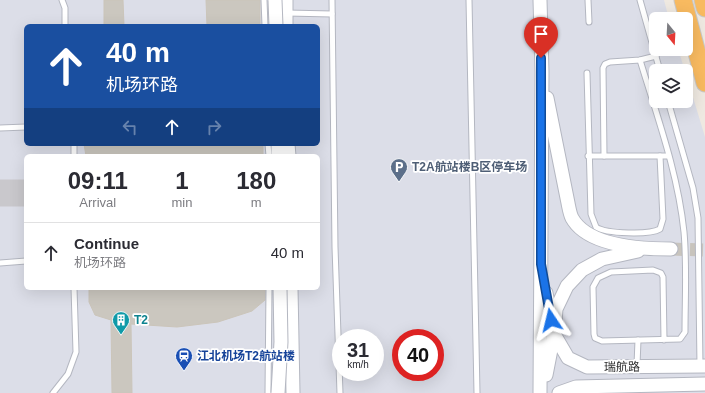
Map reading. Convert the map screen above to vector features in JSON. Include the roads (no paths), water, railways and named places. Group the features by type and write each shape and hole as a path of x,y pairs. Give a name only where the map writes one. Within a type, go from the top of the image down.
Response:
{"highway":[{"path":"683,0 705,83"},
{"path":"703,0 705,8"}],"street":[{"path":"275,0 276,24"},
{"path":"286,0 286,20"},
{"path":"540,0 542,72 541,393"},
{"path":"542,72 572,219 584,232 601,240 617,245 646,249 671,249"},
{"path":"541,393 554,334 556,309 567,286 582,270 602,259 646,249"},
{"path":"541,264 554,334"},
{"path":"278,393 281,342 280,290"},
{"path":"291,290 292,393"},
{"name":"瑞航路","path":"554,334 568,358 587,367 703,366"},
{"name":"瑞航路","path":"559,393 576,387 705,384"}],"lane":[{"path":"62,0 65,8 66,24"},
{"path":"264,0 265,24"},
{"path":"332,0 335,247 340,393"},
{"path":"469,0 477,393"},
{"path":"588,0 589,22"},
{"path":"640,0 649,32"},
{"path":"286,20 332,14"},
{"path":"604,156 603,68 605,64 610,62 640,60 656,56 658,64"},
{"path":"640,60 668,156 680,204 684,232 686,266 685,332 680,338 664,340 602,341 595,338 594,334 593,287 596,281 604,274 611,272 653,270 661,273 663,277 664,340"},
{"path":"587,73 588,156 592,221 599,229 612,232 652,232 660,228 663,219 660,156"},
{"path":"670,108 693,188 698,218 703,366"},
{"path":"0,128 24,127"},
{"path":"588,156 668,156"},
{"path":"0,263 24,261"},
{"path":"53,393 68,374 76,352 74,290"},
{"path":"268,393 269,290"},
{"path":"637,367 638,340"}],"tunnel":[{"path":"671,249 705,250"}],"place":[{"name":"T2A航站楼B区停车场","path":"399,182"},
{"name":"T2","path":"121,335"},
{"name":"江北机场T2航站楼","path":"184,371"}]}
